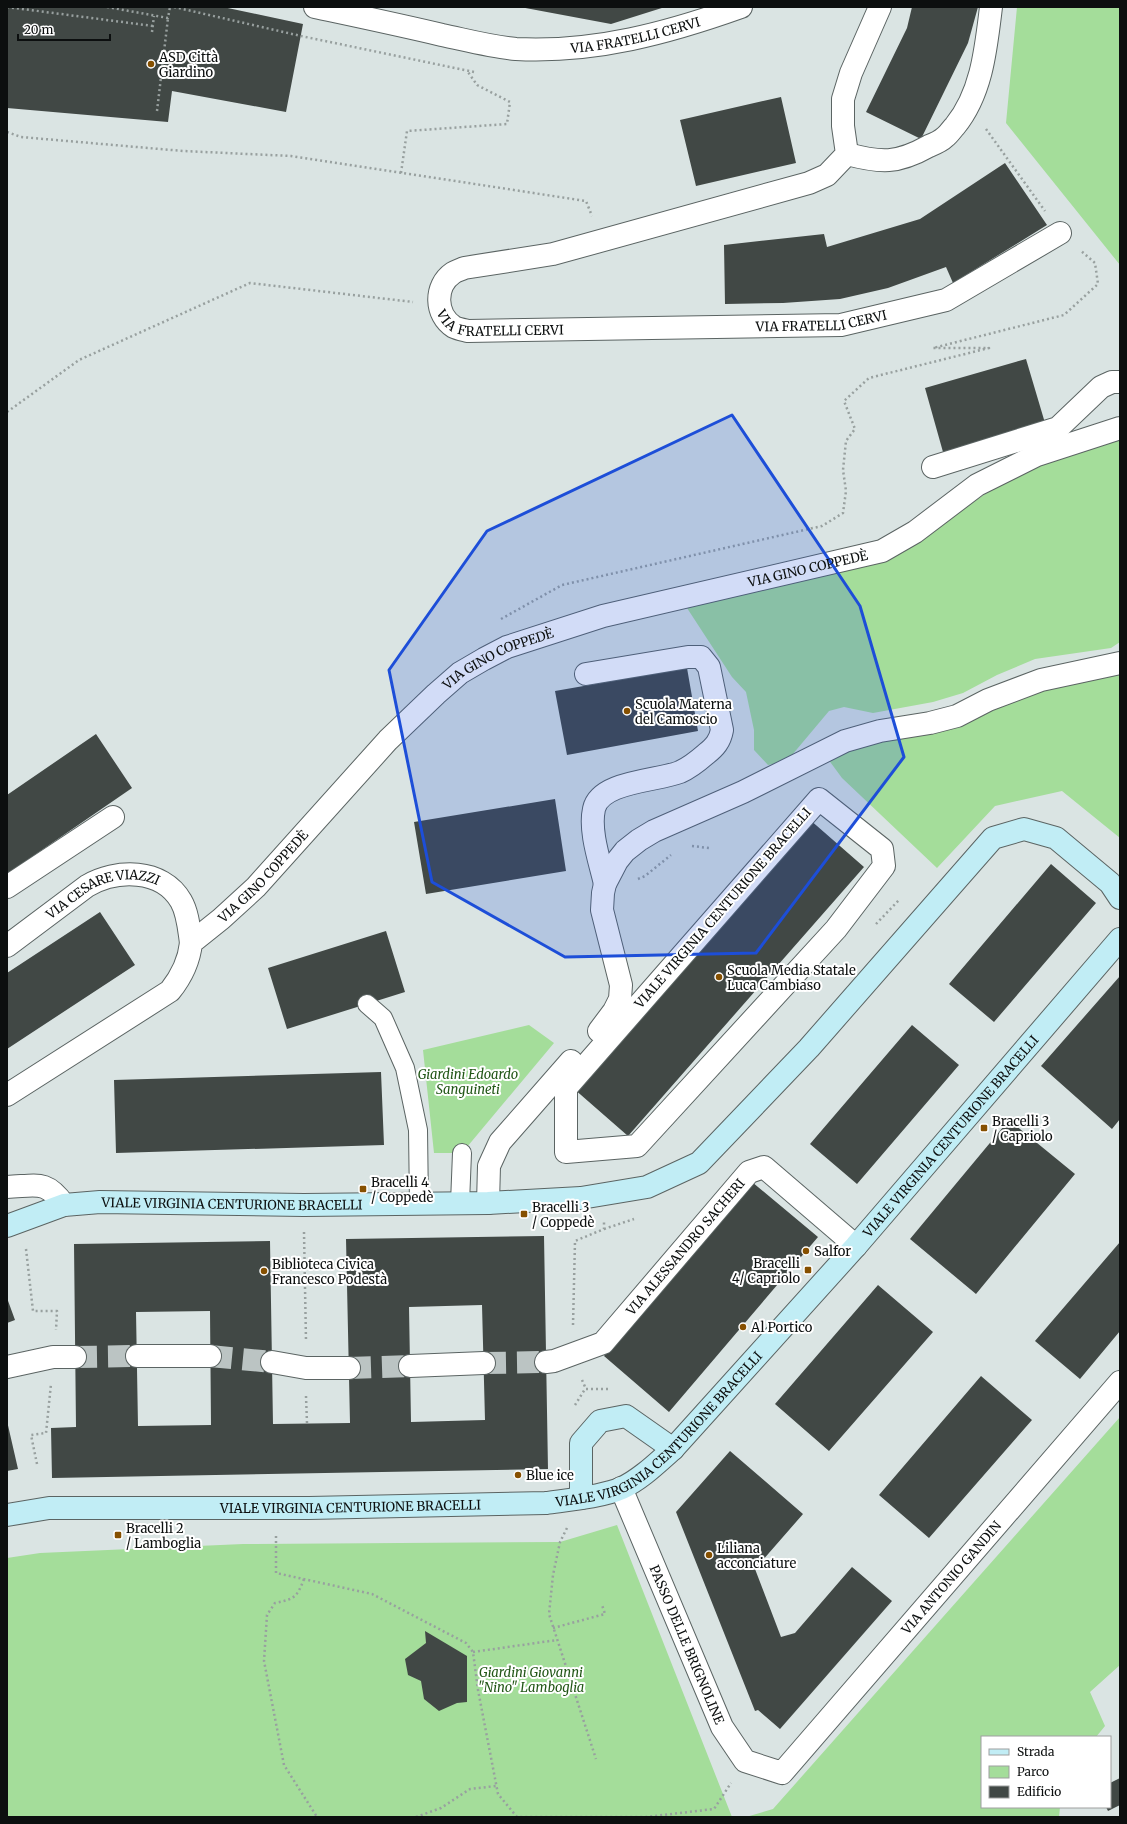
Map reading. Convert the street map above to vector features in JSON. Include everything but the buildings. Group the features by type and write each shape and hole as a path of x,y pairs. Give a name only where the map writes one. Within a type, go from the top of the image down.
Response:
{"street":[{"name":"VIA FRATELLI CERVI","path":"315,7 482,43 515,48 556,50 618,43 693,24 741,7"},
{"path":"880,7 851,73 843,98 843,126 847,154 874,161 894,160 920,152 945,137 963,115 972,98 981,69 992,7"},
{"name":"VIA FRATELLI CERVI","path":"847,154 827,175 809,183 553,254 464,268 452,274 445,282 438,305 444,318 449,323 454,327 468,331 841,325 946,300 1060,233"},
{"path":"933,467 1058,428 1101,387 1112,382 1120,382"},
{"name":"VIA GINO COPPEDÈ","path":"191,943 221,919 256,887 388,740 460,673 484,659 507,647 603,616 882,551 915,532 977,485 1037,455 1120,428"},
{"path":"586,674 688,657 701,657 709,667 722,730 721,738 717,744 695,763 681,772 607,791 599,797 594,807 593,830 605,884"},
{"path":"488,1203 489,1166 500,1142 541,1094 607,1022 620,999 621,985 602,910 602,893 617,861 638,840 654,831 743,792 845,741 880,731 930,723 957,716 988,700 1041,680 1120,663"},
{"name":"VIALE VIRGINIA CENTURIONE BRACELLI","path":"819,799 882,849 884,866 836,929 637,1146 566,1152 566,1088 819,799"},
{"path":"7,887 113,817"},
{"name":"VIALE VIRGINIA CENTURIONE BRACELLI","path":"7,1226 64,1206 100,1202 304,1205 488,1203 581,1198 647,1187 699,1163 809,1048 993,838 1024,829 1056,838 1110,883 1120,898"},
{"name":"VIA CESARE VIAZZI","path":"7,946 97,880 128,874 154,878 165,884 174,892 181,901 186,913 191,943"},
{"name":"VIALE VIRGINIA CENTURIONE BRACELLI","path":"7,1515 49,1508 309,1508 546,1503 581,1498 620,1488 640,1477 673,1449 856,1246 1120,939"},
{"path":"7,1095 170,991 185,969 190,955 191,943"},
{"name":"VIA ALESSANDRO SACHERI","path":"546,1362 572,1355 603,1343 749,1172 764,1166 856,1246"},
{"path":"7,1187 45,1186 56,1194 64,1206"},
{"path":"137,1356 210,1356"},
{"path":"7,1367 53,1357 75,1357"},
{"path":"272,1362 306,1368 349,1368"},
{"path":"410,1366 484,1363"},
{"name":"VIA ANTONIO GANDIN","path":"745,1761 782,1773 1120,1382"},
{"path":"581,1498 581,1443 600,1421 626,1416 673,1449"},
{"name":"PASSO DELLE BRIGNOLINE","path":"620,1488 722,1727 745,1761"}],"lane":[{"path":"367,1004 382,1018 406,1068 418,1130 419,1204"},
{"path":"460,1203 462,1153"}],"path":[{"path":"7,7 153,26"},
{"path":"108,7 168,18"},
{"path":"157,111 170,7"},
{"path":"174,7 468,71 477,85 510,102 507,124 407,130 401,173"},
{"path":"152,32 154,16"},
{"path":"985,127 1060,233"},
{"path":"7,132 21,136 183,151 291,156 586,201 601,241"},
{"path":"497,621 562,586 822,526 843,513 846,490 843,470 846,442 855,429 844,401 869,378 989,348 933,348 1064,316 1098,284 1095,263"},
{"path":"7,412 79,360 250,283 438,305"},
{"path":"689,847 694,846 709,848"},
{"path":"605,884 622,880 634,881 645,876 672,854"},
{"path":"873,927 904,895"},
{"path":"304,1205 307,1423"},
{"path":"572,1355 575,1240 604,1229 604,1217"},
{"path":"270,1270 305,1269"},
{"path":"575,1406 586,1389 608,1389"},
{"path":"560,1542 553,1575 549,1614 596,1759"},
{"path":"276,1544 276,1572 372,1594 466,1643 473,1652 478,1690 498,1794 517,1817 646,1817 714,1809 745,1761"},
{"path":"304,1579 298,1594 291,1600 275,1603 267,1615 264,1661 284,1765 317,1817"},
{"path":"553,1628 605,1614 602,1605"},
{"path":"473,1652 557,1640"},
{"path":"416,1817 442,1808 470,1789 496,1786"}],"highlighted area":[{"path":"732,415 860,606 904,757 756,953 565,957 432,882 389,670 487,531"}],"green space":[{"path":"1017,7 1120,7 1120,265 1006,123"},
{"path":"1120,440 1120,642 1111,648 1035,659 997,675 963,693 933,702 873,713 844,707 829,711 787,761 768,765 754,750 754,730 746,692 732,677 687,608 893,557 1026,466"},
{"path":"1120,671 1120,838 1062,791 995,806 937,868 842,778 828,759 878,737 1023,692"},
{"name":"Giardini Edoardo Sanguineti","path":"529,1025 554,1043 462,1153 434,1153 423,1050"},
{"path":"1120,1417 1120,1665 1090,1692 1105,1726 1097,1736 981,1736 981,1808 1060,1808 1059,1817 746,1817 773,1809"},
{"name":"Giardini Giovanni \"Nino\" Lamboglia","path":"617,1525 732,1817 7,1817 7,1558 40,1553 243,1544 560,1542"}],"tunnel":[{"path":"75,1357 137,1356"},
{"path":"210,1356 272,1362"},
{"path":"484,1363 546,1362"},
{"path":"349,1368 410,1366"}],"place":[{"name":"ASD Città Giardino","path":"151,64"},
{"name":"Scuola Materna del Camoscio","path":"627,711"},
{"name":"Scuola Media Statale Luca Cambiaso","path":"719,977"},
{"name":"Bracelli 3 / Capriolo","path":"984,1128"},
{"name":"Bracelli 4 / Coppedè","path":"363,1189"},
{"name":"Bracelli 3 / Coppedè","path":"524,1214"},
{"name":"Salfor","path":"806,1251"},
{"name":"Bracelli 4/ Capriolo","path":"808,1270"},
{"name":"Biblioteca Civica Francesco Podestà","path":"264,1271"},
{"name":"Al Portico","path":"743,1327"},
{"name":"Blue ice","path":"518,1475"},
{"name":"Bracelli 2 / Lamboglia","path":"118,1535"},
{"name":"Liliana acconciature","path":"709,1555"}]}
